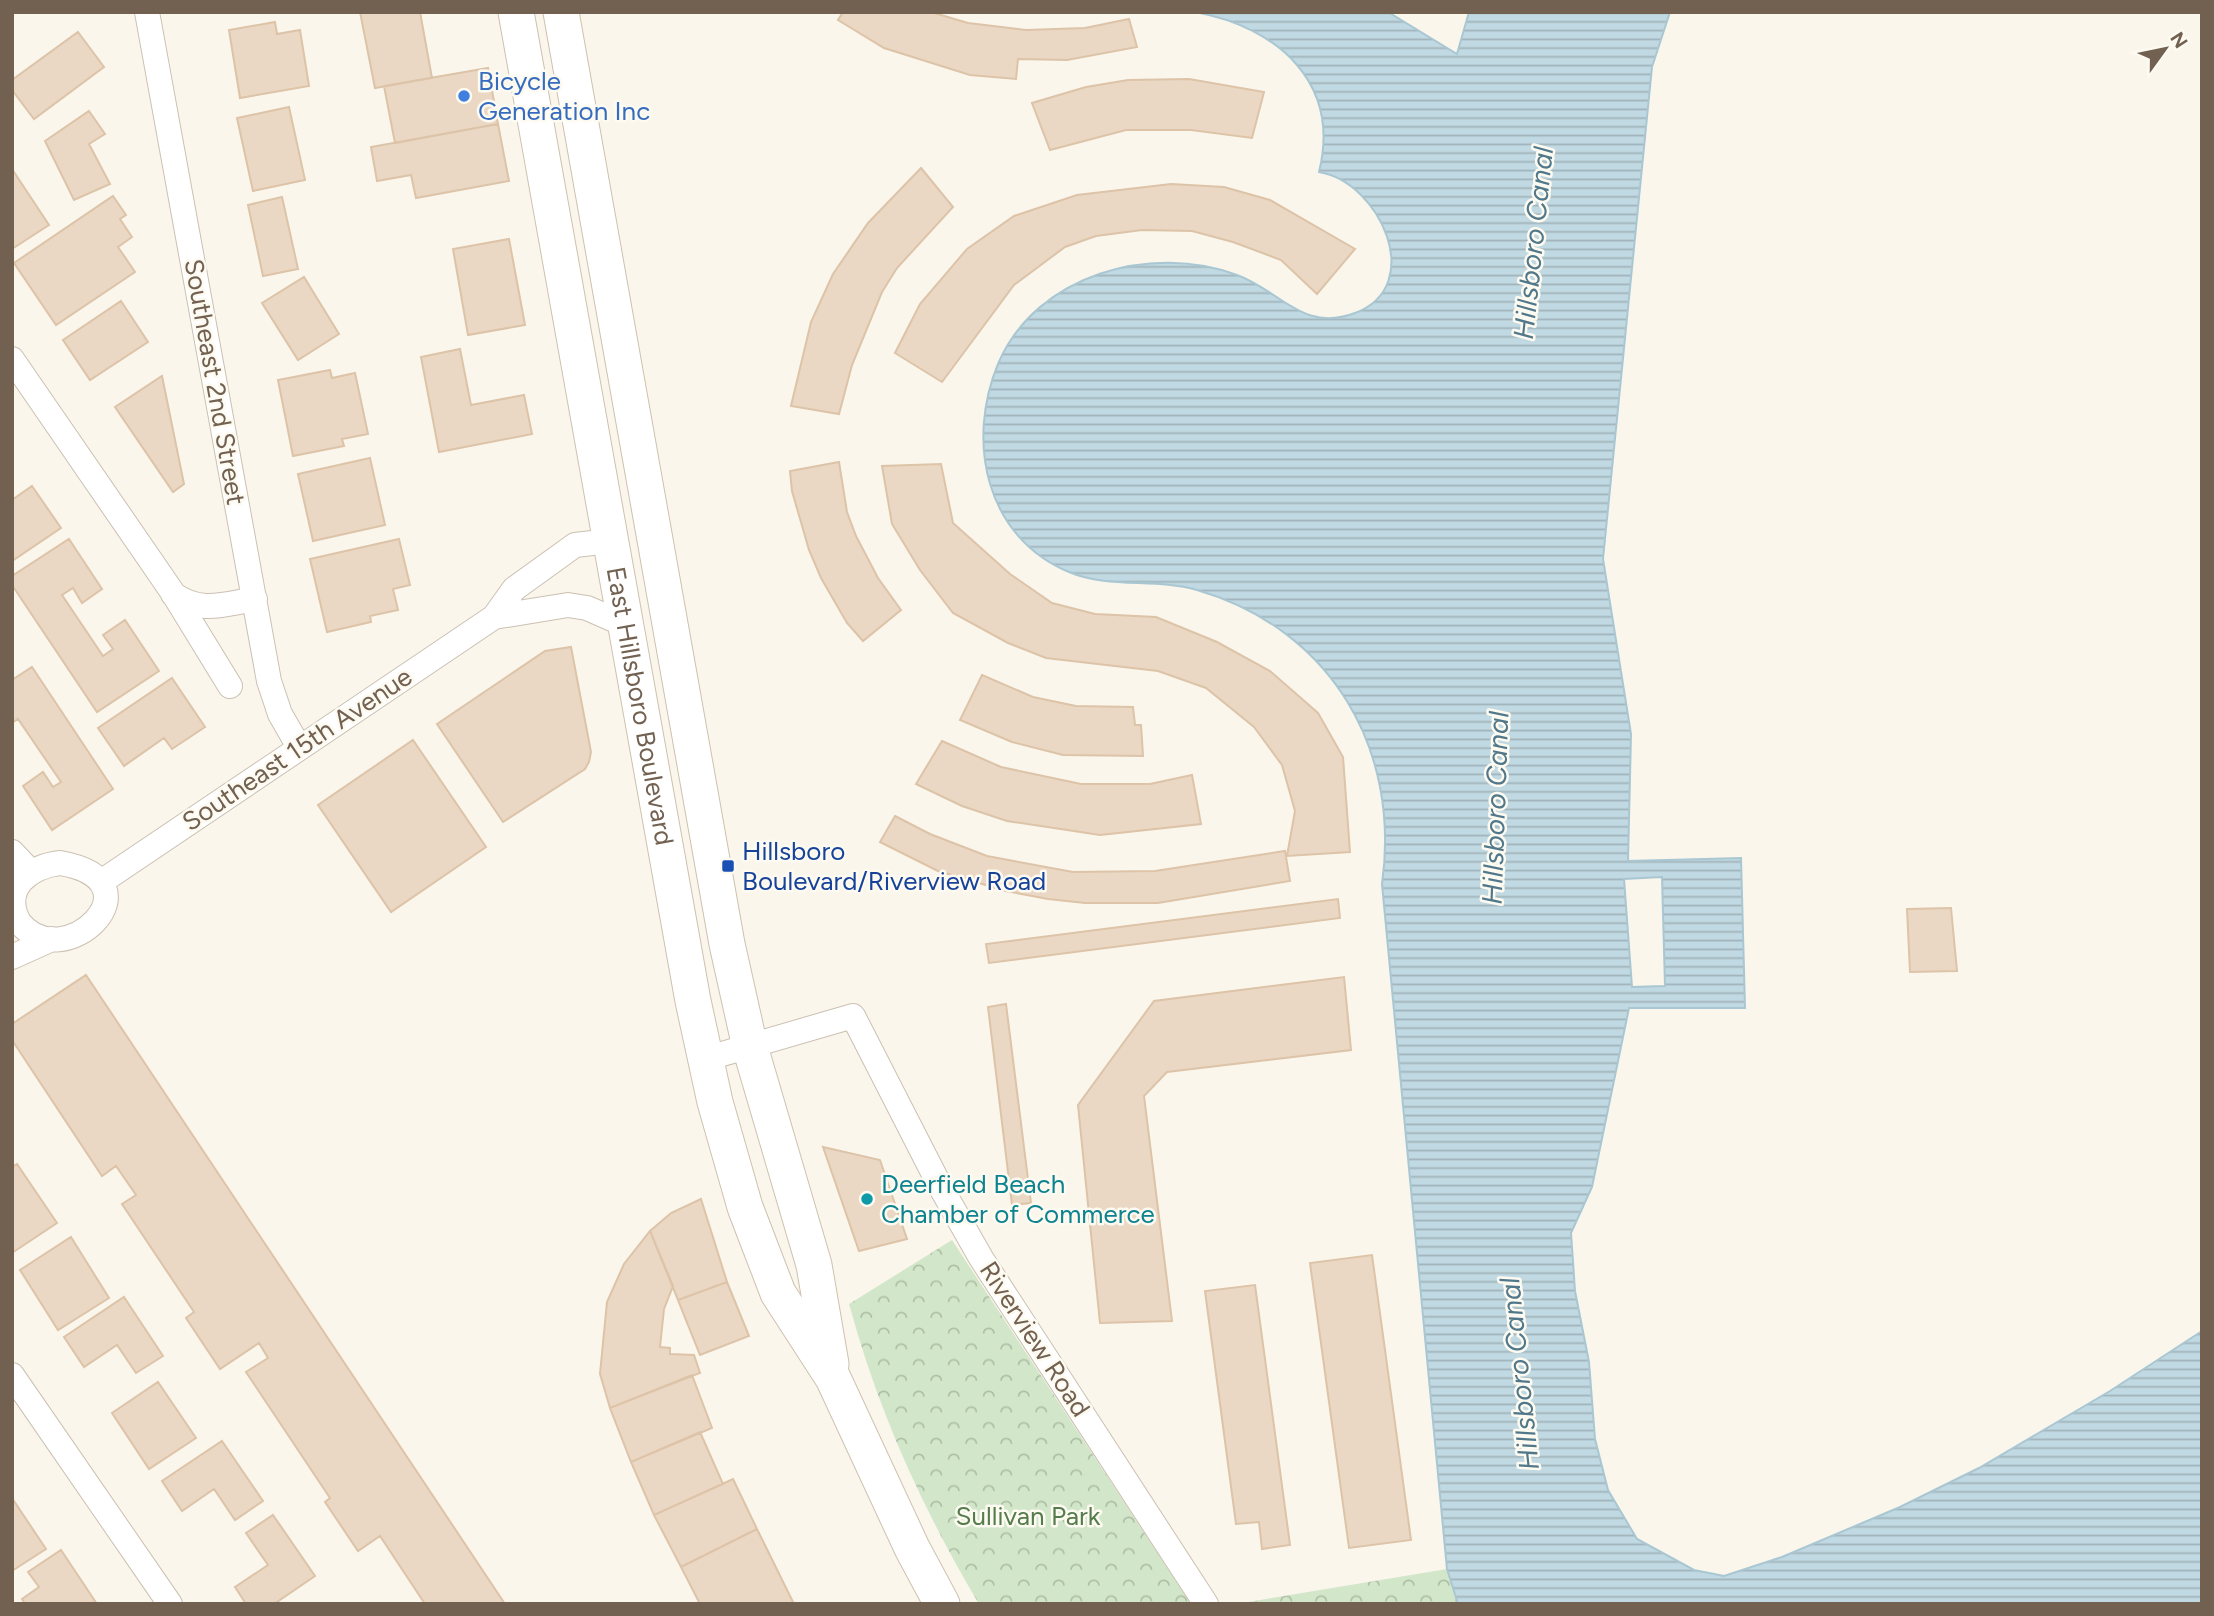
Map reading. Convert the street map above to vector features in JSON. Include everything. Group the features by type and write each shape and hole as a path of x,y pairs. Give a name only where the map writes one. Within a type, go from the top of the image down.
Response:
{"main road":[{"name":"East Hillsboro Boulevard","path":"516,12 705,1059 745,1207 778,1293 833,1378 912,1549 942,1604"},
{"name":"East Hillsboro Boulevard","path":"561,12 727,944 750,1047 814,1265 833,1378"},
{"path":"584,385 603,401 617,479 626,495 649,501"},
{"path":"610,541 634,562 648,581 689,733"}],"street":[{"name":"Southeast 2nd Street","path":"147,12 273,697 299,747"},
{"path":"12,359 173,593 230,685"},
{"name":"Southeast 15th Avenue","path":"101,882 494,617 514,589 575,545 610,541"},
{"path":"173,593 187,604 203,607 255,598"},
{"name":"Southeast 15th Avenue","path":"494,617 568,605 587,608 626,625"},
{"path":"12,957 52,939 78,934 98,922 104,910 105,895 101,882 90,871 60,863 21,861 13,892 13,907 18,921 29,931 52,939"},
{"name":"Riverview Road","path":"705,1059 852,1016 940,1186 981,1258 1206,1604"},
{"path":"12,1375 170,1604"}],"green space":[{"name":"Sullivan Park","path":"952,1240 1191,1604 979,1604 920,1495 888,1421 849,1304"},
{"path":"1447,1569 1458,1604 1236,1604"}],"water":[{"name":"Hillsboro Canal","path":"1195,12 1388,12 1457,54 1469,12 1670,12 1652,67 1603,559 1631,734 1628,861 1741,858 1745,1008 1629,1008 1592,1187 1571,1233 1575,1291 1589,1362 1595,1439 1608,1490 1637,1539 1694,1570 1724,1576 1782,1557 1900,1507 1979,1468 2110,1391 2202,1331 2202,1604 1458,1604 1447,1569 1382,884 1385,834 1380,787 1367,742 1347,701 1319,665 1285,633 1244,608 1181,586 1084,577 1041,556 1018,536 1001,511 990,484 984,454 988,394 998,364 1016,333 1039,308 1068,288 1100,274 1134,265 1169,263 1204,266 1253,282 1293,308 1321,318 1337,318 1355,313 1377,300 1388,281 1391,259 1387,236 1376,214 1360,194 1341,180 1319,172 1323,140 1321,112 1311,86 1296,64 1277,46 1252,31","holes":["1662,877 1665,986 1632,987 1624,879"]}],"building":[{"path":"360,12 420,12 432,78 375,88"},
{"path":"843,12 931,12 968,23 1026,30 1085,28 1129,19 1137,47 1067,60 1018,59 1016,79 970,75 884,48 838,20"},
{"path":"275,22 277,34 300,30 309,86 240,98 229,30"},
{"path":"78,32 104,67 34,119 12,90 12,80"},
{"path":"488,68 498,124 395,143 384,86"},
{"path":"1189,79 1264,92 1252,138 1191,130 1126,130 1050,150 1032,103 1086,87 1128,80"},
{"path":"289,107 305,180 253,191 237,118"},
{"path":"89,111 105,134 89,144 110,184 74,200 45,141"},
{"path":"498,124 509,181 416,198 411,175 377,181 371,147"},
{"path":"921,168 953,207 897,268 882,292 852,365 839,414 791,406 811,322 833,274 868,223"},
{"path":"12,169 49,225 12,249"},
{"path":"1171,184 1224,187 1270,200 1355,249 1317,294 1281,260 1233,242 1192,231 1142,230 1096,236 1065,247 1014,285 942,382 895,353 920,304 967,249 1014,216 1077,195"},
{"path":"113,196 126,215 120,219 132,237 118,247 135,272 56,325 14,263"},
{"path":"282,197 298,269 263,276 248,205"},
{"path":"509,239 525,325 468,335 453,249"},
{"path":"304,277 339,334 298,360 262,303"},
{"path":"121,301 148,342 90,380 63,340"},
{"path":"460,349 471,405 524,395 532,434 439,452 421,357"},
{"path":"330,370 332,378 355,373 368,434 342,439 344,446 293,456 278,380"},
{"path":"162,376 184,484 173,492 115,407"},
{"path":"370,458 385,525 313,541 298,474"},
{"path":"839,462 847,512 856,536 878,578 901,610 863,641 847,623 821,578 809,550 792,491 790,471"},
{"path":"941,464 953,523 1010,574 1052,603 1095,614 1156,617 1217,642 1270,671 1318,713 1343,757 1350,852 1287,856 1295,811 1282,765 1254,727 1206,688 1158,671 1046,658 1008,643 953,613 920,570 892,524 882,466"},
{"path":"32,486 61,528 12,561 12,500"},
{"path":"69,539 102,589 82,603 73,588 62,595 103,656 113,649 103,635 125,620 159,671 97,712 12,585 12,576"},
{"path":"399,539 410,585 393,589 398,610 370,616 371,622 327,632 310,559"},
{"path":"571,647 591,752 589,762 585,769 503,822 437,724 545,651"},
{"path":"32,667 113,789 52,830 23,786 43,772 53,787 61,782 18,719 12,723 12,680"},
{"path":"982,675 1033,697 1076,706 1133,707 1135,725 1141,725 1143,756 1063,755 1012,742 960,720"},
{"path":"172,678 205,727 172,749 164,738 124,766 98,728"},
{"path":"413,740 486,847 391,912 318,805"},
{"path":"942,741 1001,767 1081,784 1150,784 1192,775 1201,824 1100,835 1007,821 962,806 916,784"},
{"path":"895,816 930,834 987,856 1073,872 1155,871 1285,851 1290,881 1158,903 1085,903 1048,899 1006,891 938,871 880,842"},
{"path":"1338,899 1340,918 989,963 986,944"},
{"path":"1951,908 1957,971 1910,972 1907,909"},
{"path":"86,975 505,1604 425,1604 380,1536 358,1551 325,1502 330,1498 246,1372 268,1358 259,1343 220,1369 186,1318 194,1312 122,1204 136,1195 116,1166 102,1176 12,1040 12,1024"},
{"path":"1344,977 1351,1050 1167,1072 1144,1096 1172,1321 1100,1323 1078,1105 1154,1001"},
{"path":"1006,1004 1031,1203 1012,1205 988,1007"},
{"name":"Deerfield Beach Chamber of Commerce","path":"823,1147 880,1160 907,1239 859,1251"},
{"path":"17,1164 57,1223 12,1253 12,1167"},
{"path":"701,1199 727,1282 678,1300 650,1231 671,1213"},
{"path":"650,1231 673,1286 664,1309 660,1347 670,1348 670,1354 694,1355 700,1373 610,1408 600,1374 607,1302 624,1264"},
{"path":"71,1237 109,1298 58,1330 20,1270"},
{"path":"1372,1255 1411,1540 1349,1548 1310,1263"},
{"path":"727,1282 749,1336 700,1355 678,1300"},
{"path":"1255,1285 1290,1545 1262,1549 1259,1522 1236,1524 1205,1291"},
{"path":"124,1297 163,1356 136,1373 117,1345 84,1367 64,1337"},
{"path":"692,1375 712,1428 631,1462 610,1408"},
{"path":"158,1382 196,1438 149,1469 112,1413"},
{"path":"700,1432 723,1484 654,1515 631,1462"},
{"path":"222,1441 263,1501 235,1520 214,1489 182,1511 162,1481"},
{"path":"733,1479 757,1529 681,1567 654,1515"},
{"path":"12,1498 46,1549 12,1571"},
{"path":"273,1515 315,1576 274,1604 246,1604 235,1587 268,1565 246,1533"},
{"path":"757,1529 794,1604 700,1604 681,1567"},
{"path":"61,1550 97,1604 25,1604 22,1599 39,1587 28,1572"}],"place":[{"name":"Bicycle Generation Inc","path":"464,96"},
{"name":"Hillsboro Boulevard/Riverview Road","path":"728,866"},
{"name":"Deerfield Beach Chamber of Commerce","path":"867,1199"}]}
